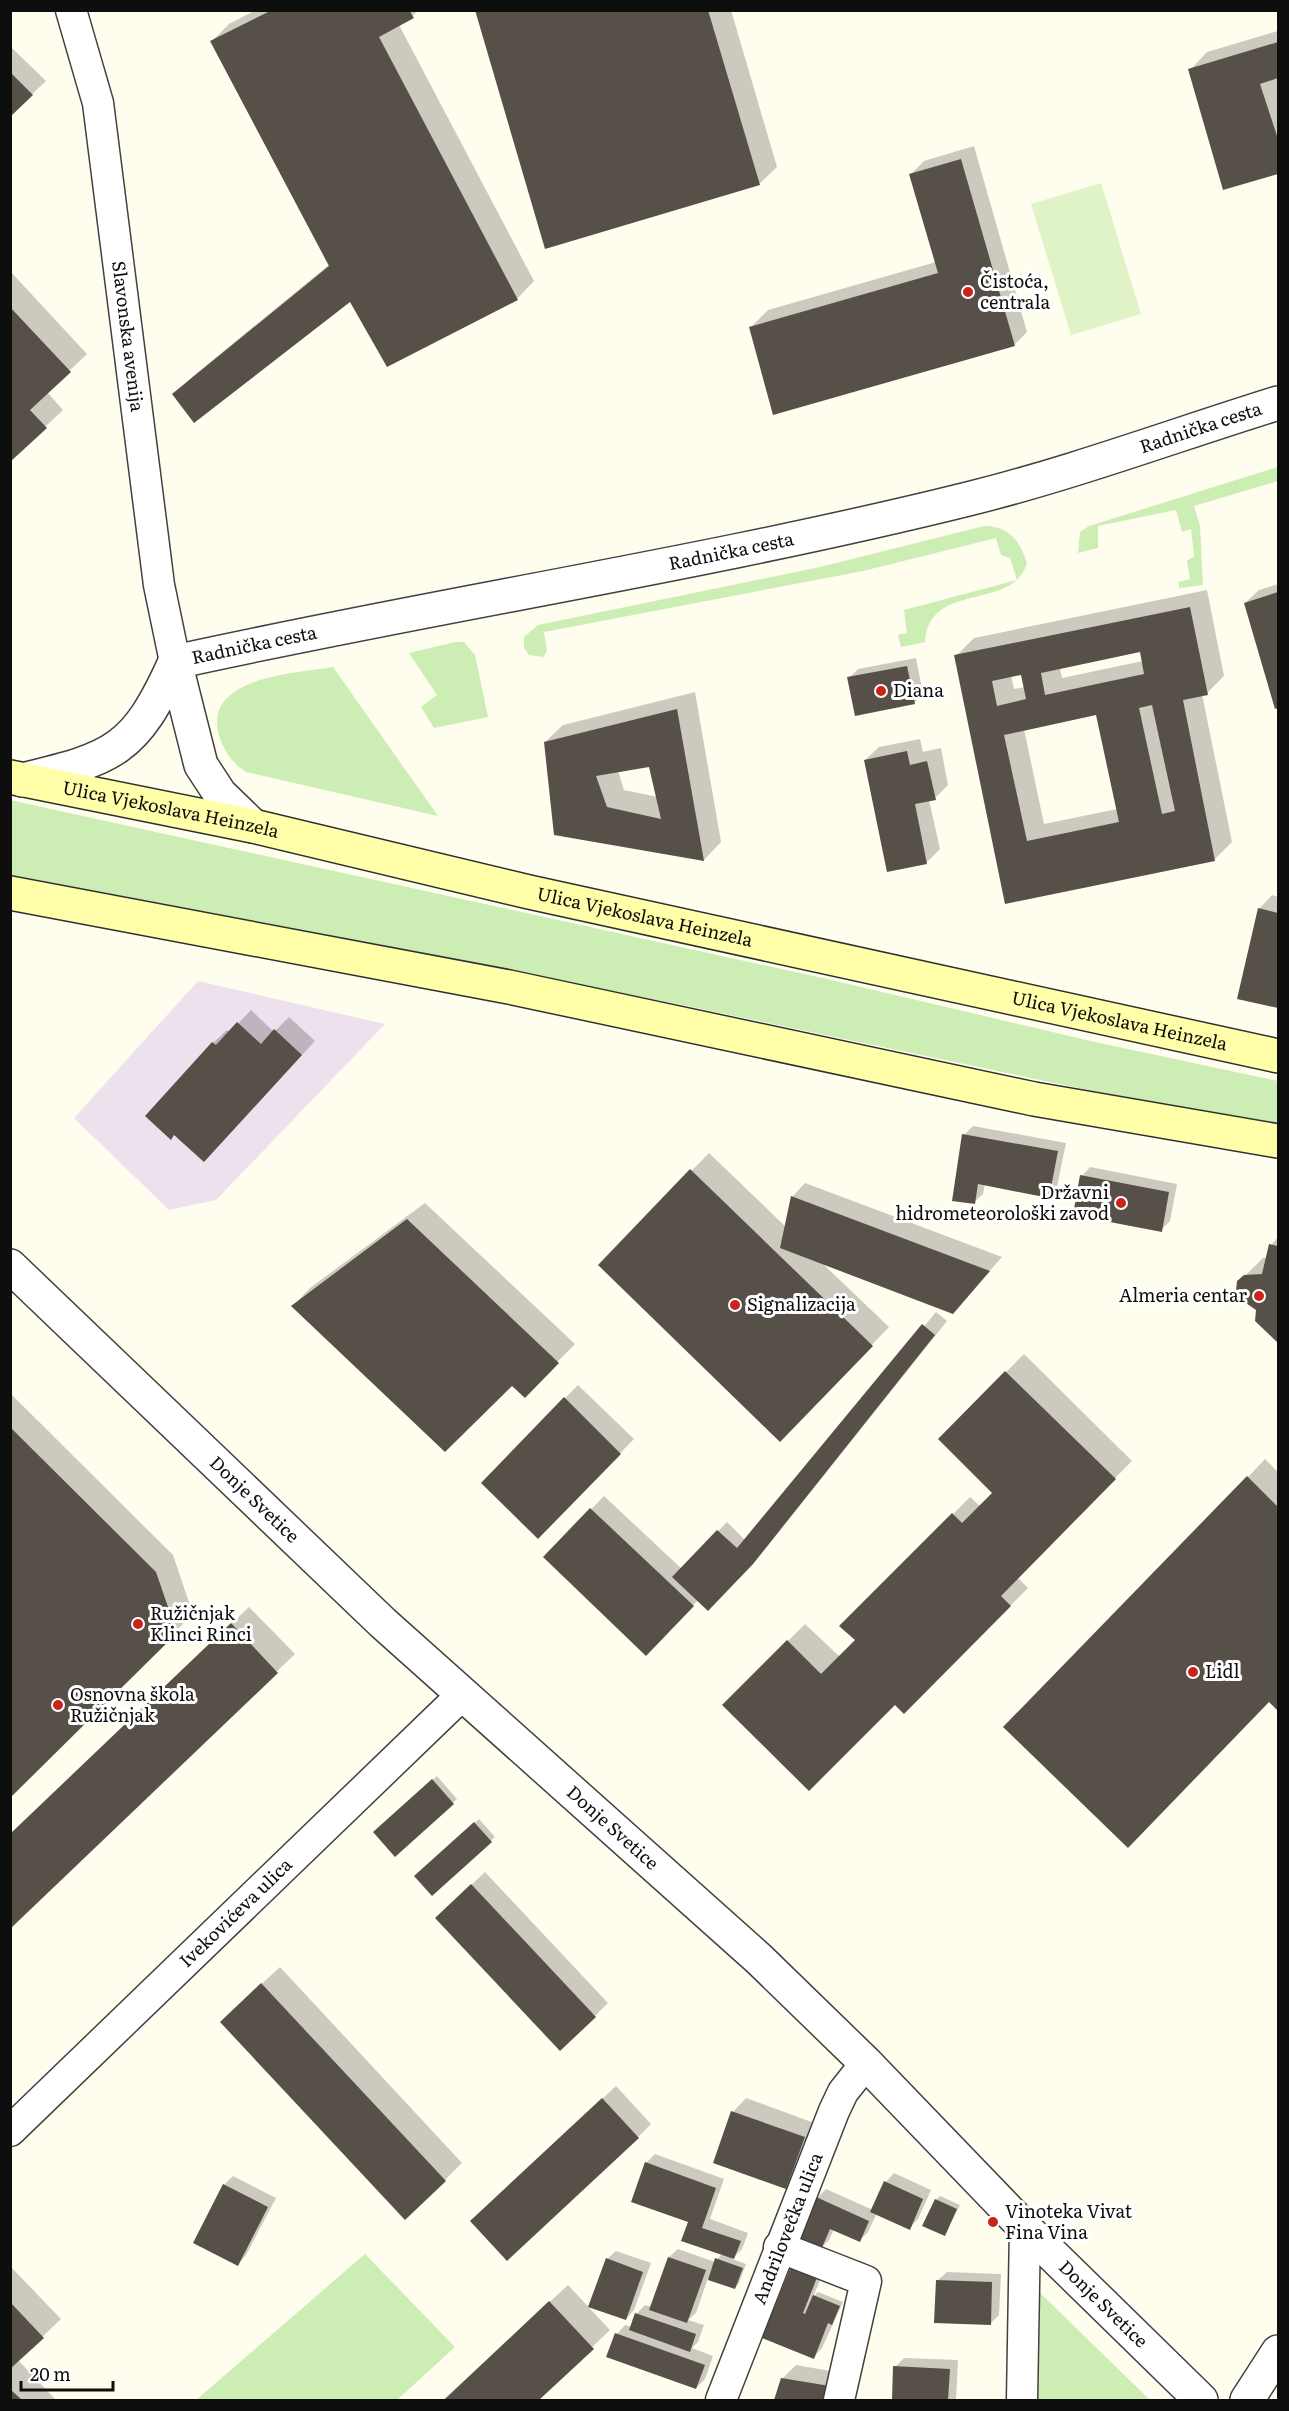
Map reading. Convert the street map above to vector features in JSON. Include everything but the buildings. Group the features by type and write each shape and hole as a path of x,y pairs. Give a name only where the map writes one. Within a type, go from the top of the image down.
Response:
{"main road":[{"name":"Ulica Vjekoslava Heinzela","path":"16,778 253,826 529,892 1278,1056"},
{"path":"10,893 509,987 1034,1099 1278,1141"}],"street":[{"name":"Slavonska avenija","path":"71,10 98,103 159,585 175,662"},
{"name":"Radnička cesta","path":"175,662 299,635 729,552 968,499 1023,484 1278,403"},
{"path":"16,778 75,767 117,749 140,727 157,702 175,662"},
{"path":"175,662 201,765 220,794 253,826"},
{"name":"Donje Svetice","path":"10,1266 303,1547 462,1695 759,1959 866,2063 1025,2228 1201,2400"},
{"name":"Ivekovićeva ulica","path":"10,2131 462,1695"},
{"name":"Andrilovečka ulica","path":"721,2400 834,2111 843,2092 866,2063"},
{"path":"1022,2400 1025,2228"},
{"path":"779,2247 866,2281 840,2400"},
{"path":"1247,2400 1278,2352"}],"shaded area":[{"path":"198,981 385,1024 216,1200 169,1210 74,1118"}],"green space":[{"path":"1101,183 1141,314 1071,335 1031,204"},
{"path":"1278,467 1278,481 1194,506 1200,526 1203,585 1179,588 1179,582 1190,579 1187,561 1194,556 1191,529 1182,532 1176,510 1098,526 1098,548 1078,553 1080,532 1089,526"},
{"path":"984,526 1007,532 1017,542 1027,563 1019,578 1017,579 1010,558 1001,555 996,538 863,571 544,632 547,651 543,657 529,655 524,648 524,637 538,625 820,567"},
{"path":"1015,580 1006,587 955,603 941,610 930,623 925,642 901,647 898,635 907,633 904,610"},
{"path":"464,642 475,655 488,717 434,728 421,707 437,695 409,653"},
{"path":"333,667 438,816 246,772 228,754 218,731 218,713 226,699 240,688 278,675"},
{"path":"10,800 827,979 1095,1042 1278,1081 1278,1125 1093,1091 668,1002 11,875"},
{"path":"365,2254 455,2347 397,2400 196,2400"},
{"path":"1036,2289 1150,2400 1028,2400"}],"place":[{"name":"Čistoća, centrala","path":"968,292"},
{"name":"Diana","path":"881,691"},
{"name":"Državni hidrometeorološki zavod","path":"1121,1203"},
{"name":"Almeria centar","path":"1259,1296"},
{"name":"Signalizacija","path":"735,1305"},
{"name":"Ružičnjak Klinci Rinci","path":"138,1624"},
{"name":"Lidl","path":"1193,1672"},
{"name":"Osnovna škola Ružičnjak","path":"58,1705"},
{"name":"Vinoteka Vivat Fina Vina","path":"993,2222"}]}
